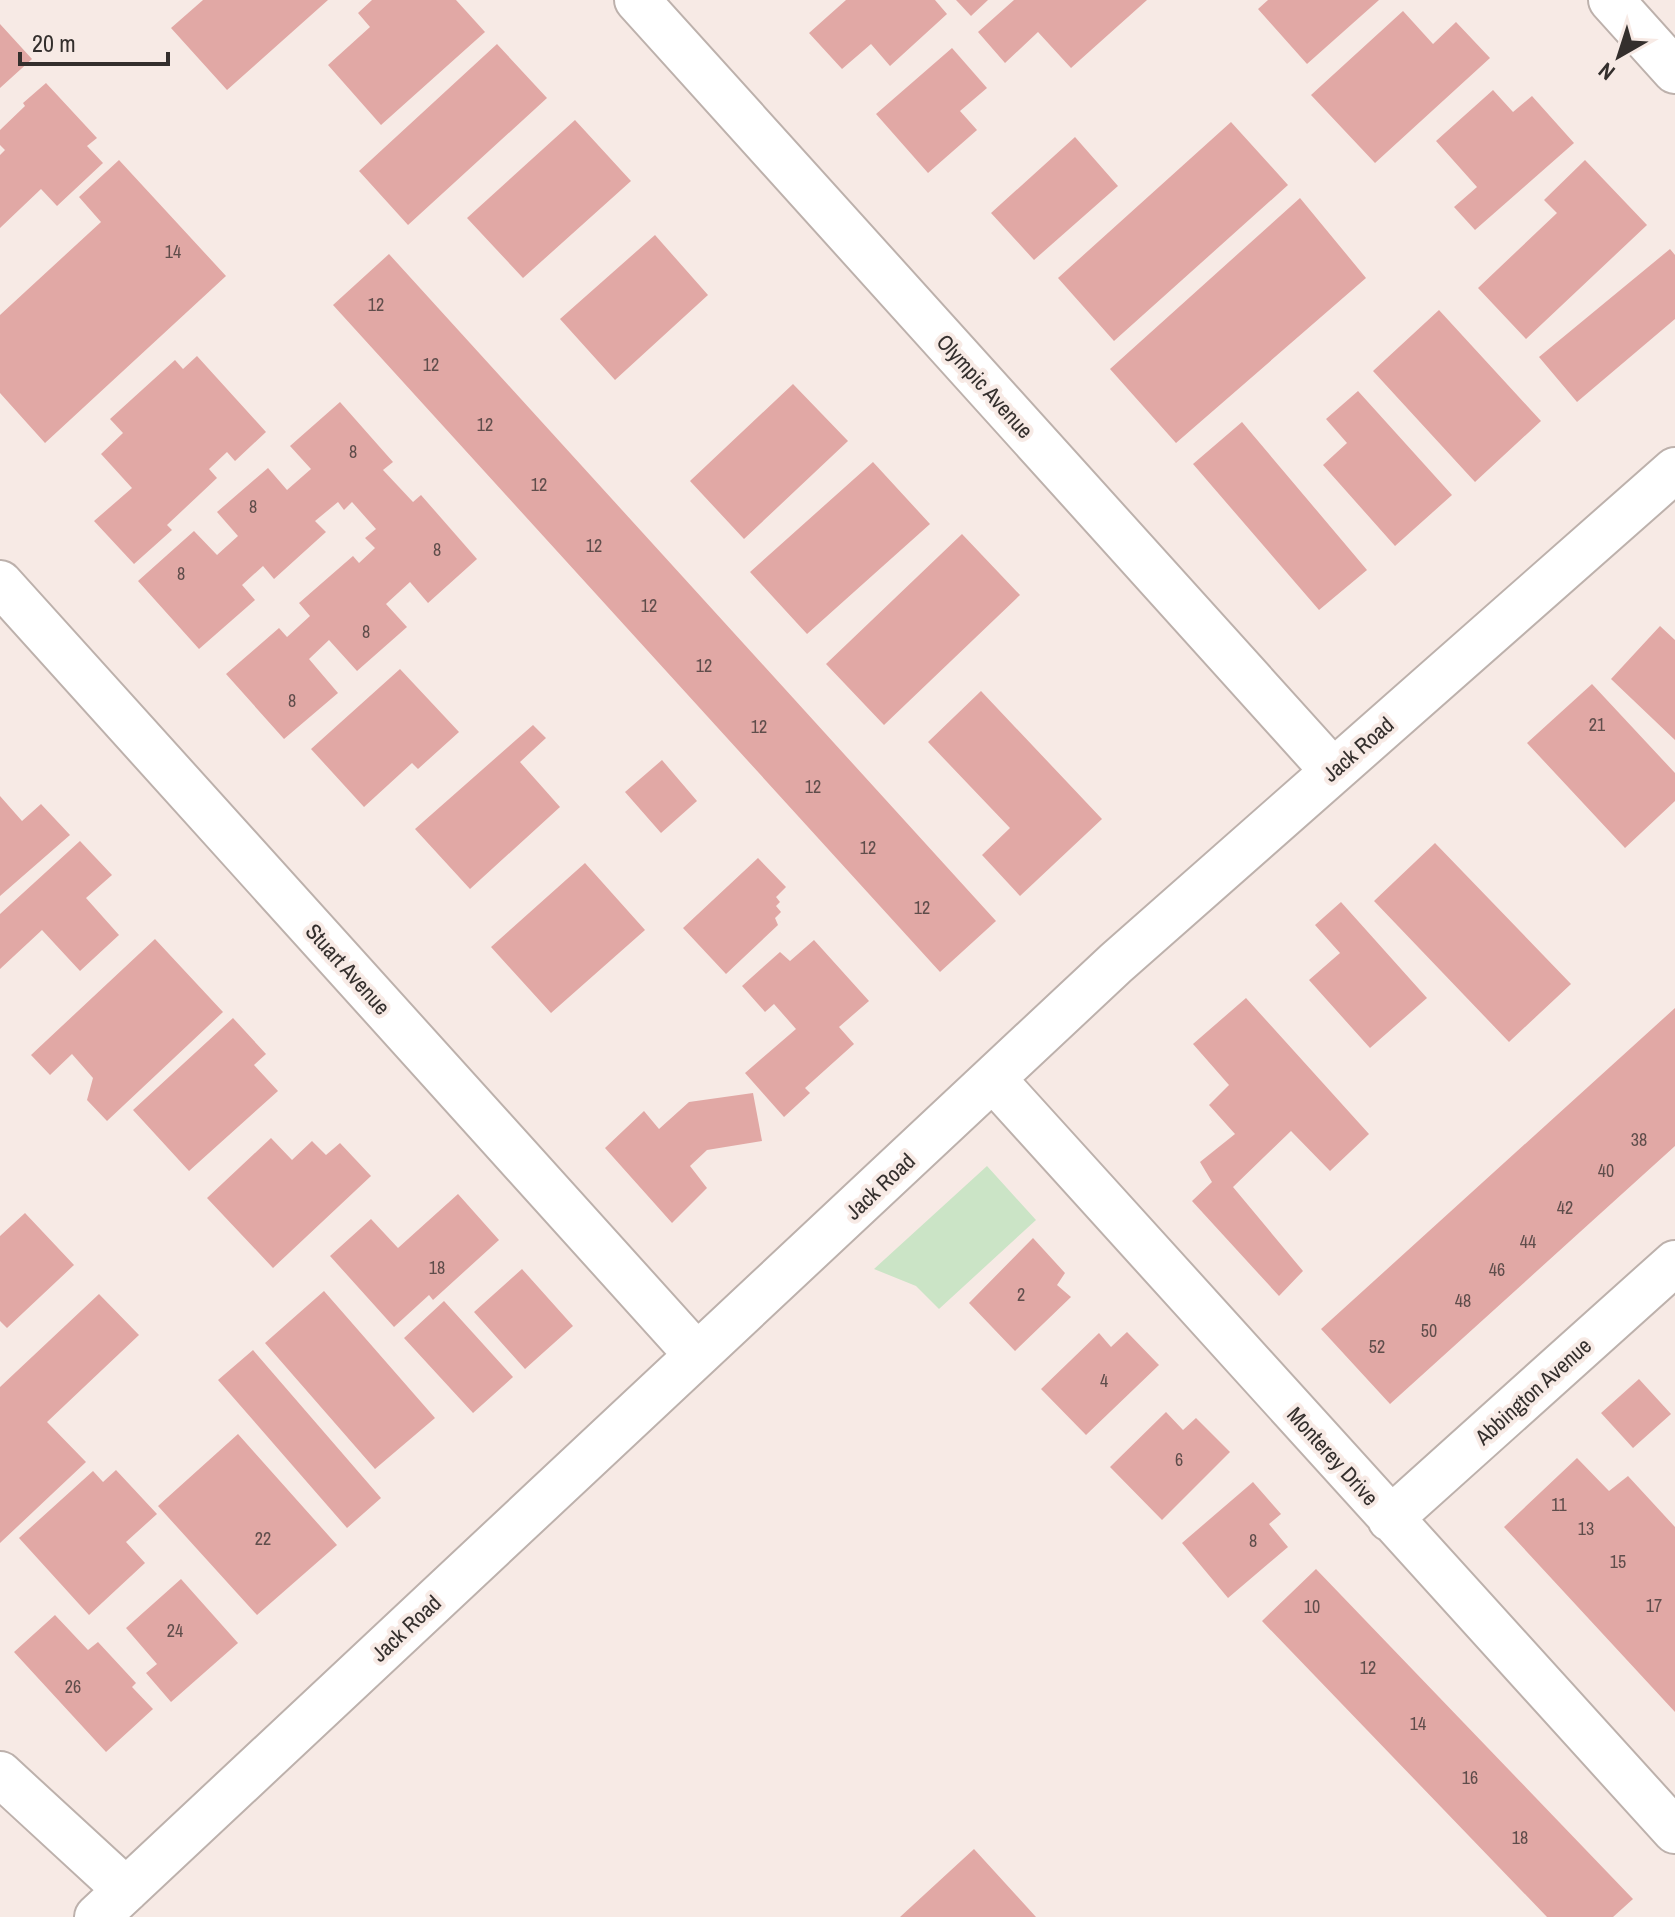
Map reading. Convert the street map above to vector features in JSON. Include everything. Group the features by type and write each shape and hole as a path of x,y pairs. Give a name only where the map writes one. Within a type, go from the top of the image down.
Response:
{"street":[{"name":"Olympic Avenue","path":"637,0 1333,771"},
{"path":"1611,0 1675,71"},
{"name":"Jack Road","path":"108,1907 1116,963 1675,470"},
{"name":"Stuart Avenue","path":"0,583 697,1355"},
{"name":"Monterey Drive","path":"993,1079 1675,1831"},
{"name":"Abbington Avenue","path":"1390,1519 1675,1263"},
{"path":"0,1774 108,1907"},
{"path":"0,1782 108,1907"}],"green space":[{"path":"987,1166 1036,1220 939,1309 916,1286 874,1269"}],"building":[{"path":"203,0 328,0 227,90 171,28"},
{"path":"372,0 456,0 485,32 381,125 328,65 370,27 358,13"},
{"path":"846,0 935,0 947,14 890,66 871,44 842,69 809,33"},
{"path":"956,0 988,0 971,16"},
{"path":"1014,0 1147,0 1071,68 1038,32 1005,63 978,32"},
{"path":"1268,0 1379,0 1307,64 1258,9"},
{"path":"1403,11 1433,44 1456,22 1490,58 1375,163 1311,95"},
{"path":"0,24 32,59 0,88"},
{"path":"497,44 547,98 408,225 359,171"},
{"path":"952,48 987,88 960,111 977,130 928,173 876,114"},
{"path":"46,83 97,138 87,146 103,163 57,206 41,189 0,228 0,155 5,150 0,145 0,130 25,106 23,103"},
{"path":"1493,90 1513,112 1532,96 1574,143 1475,230 1454,207 1477,187 1436,141"},
{"path":"575,120 631,181 523,278 467,218"},
{"path":"1231,122 1288,185 1114,341 1058,278"},
{"path":"1075,137 1118,186 1034,260 991,213"},
{"path":"119,160 226,276 45,443 0,393 0,315 101,222 79,197"},
{"path":"1585,160 1647,225 1526,339 1478,288 1557,213 1544,200"},
{"path":"1300,198 1366,278 1176,443 1110,369"},
{"path":"655,235 708,295 615,380 560,319"},
{"path":"1670,249 1675,255 1675,319 1577,402 1539,357"},
{"path":"389,254 996,921 940,972 333,305"},
{"path":"1439,310 1541,421 1475,482 1373,371"},
{"path":"197,356 266,432 235,461 227,452 209,469 217,478 167,525 172,530 134,564 94,521 132,488 101,454 123,433 110,419 175,360 183,369"},
{"path":"793,384 848,441 744,539 690,481"},
{"path":"1358,391 1452,495 1395,546 1323,465 1347,443 1326,419"},
{"path":"340,402 393,462 383,470 413,502 421,495 477,559 428,603 410,582 386,604 407,627 357,671 329,640 309,659 338,693 284,739 226,674 279,628 287,637 310,616 299,603 353,556 359,563 375,548 365,538 376,529 352,502 344,510 338,502 315,521 326,532 274,579 263,566 242,585 255,600 199,649 138,581 194,531 217,555 238,536 217,512 268,468 287,490 311,469 290,446"},
{"path":"1242,422 1367,570 1319,610 1193,464"},
{"path":"873,462 930,524 807,634 750,572"},
{"path":"962,534 1020,595 884,725 826,664"},
{"path":"1660,626 1675,640 1675,740 1611,679"},
{"path":"400,669 459,732 418,769 412,763 364,807 311,749"},
{"path":"1592,684 1675,773 1675,801 1625,848 1527,743"},
{"path":"981,691 1102,819 1020,896 982,855 1010,828 928,742"},
{"path":"533,725 546,738 520,762 560,807 470,889 415,829"},
{"path":"662,760 697,801 661,833 625,792"},
{"path":"0,796 22,821 41,804 70,835 0,896"},
{"path":"80,841 112,875 86,898 119,935 80,971 42,930 0,969 0,914"},
{"path":"1435,843 1571,984 1509,1042 1374,901"},
{"path":"758,858 786,887 776,897 780,902 776,906 781,912 775,918 778,925 726,974 683,928"},
{"path":"585,863 645,930 551,1013 491,947"},
{"path":"1341,902 1427,998 1370,1048 1309,980 1340,953 1315,925"},
{"path":"155,939 223,1012 107,1121 87,1100 93,1078 72,1054 50,1075 31,1055"},
{"path":"814,940 869,1001 839,1027 854,1044 805,1088 810,1093 784,1117 745,1073 796,1029 774,1004 765,1012 742,986 780,952 790,961"},
{"path":"1246,998 1369,1134 1330,1171 1291,1131 1233,1187 1303,1271 1279,1296 1192,1201 1212,1182 1200,1162 1235,1134 1209,1105 1229,1085 1193,1044"},
{"path":"1675,1008 1675,1146 1390,1404 1321,1329"},
{"path":"233,1018 266,1054 254,1065 278,1091 189,1171 133,1110"},
{"path":"753,1093 762,1141 707,1150 690,1166 707,1188 672,1223 605,1148 644,1111 659,1129 689,1102"},
{"path":"271,1138 292,1160 312,1141 326,1155 340,1143 371,1176 273,1268 207,1198"},
{"path":"458,1194 499,1240 433,1300 429,1295 394,1327 330,1256 371,1219 398,1248"},
{"path":"25,1213 74,1265 7,1328 0,1321 0,1236"},
{"path":"1033,1238 1065,1273 1057,1285 1071,1297 1015,1351 969,1303"},
{"path":"522,1269 573,1326 525,1369 474,1312"},
{"path":"324,1291 435,1418 375,1469 265,1343"},
{"path":"99,1294 139,1335 47,1422 86,1462 0,1543 0,1387"},
{"path":"444,1301 513,1377 473,1413 404,1338"},
{"path":"1127,1332 1159,1365 1086,1435 1041,1389 1099,1333 1111,1347"},
{"path":"253,1350 381,1498 347,1528 218,1380"},
{"path":"1639,1379 1671,1414 1633,1448 1601,1413"},
{"path":"1166,1412 1183,1430 1196,1418 1230,1452 1162,1520 1110,1467"},
{"path":"238,1434 337,1545 257,1615 158,1506"},
{"path":"1577,1458 1609,1491 1628,1476 1675,1527 1675,1712 1504,1527"},
{"path":"116,1470 157,1514 126,1542 145,1563 89,1615 19,1538 93,1471 103,1482"},
{"path":"1253,1482 1281,1514 1269,1524 1288,1547 1228,1598 1182,1543"},
{"path":"1316,1569 1633,1899 1613,1917 1547,1917 1262,1621"},
{"path":"181,1579 238,1643 171,1702 146,1673 157,1664 126,1628"},
{"path":"55,1615 88,1650 98,1642 136,1683 132,1687 153,1709 106,1752 14,1652"},
{"path":"974,1849 1036,1917 900,1917"}]}
